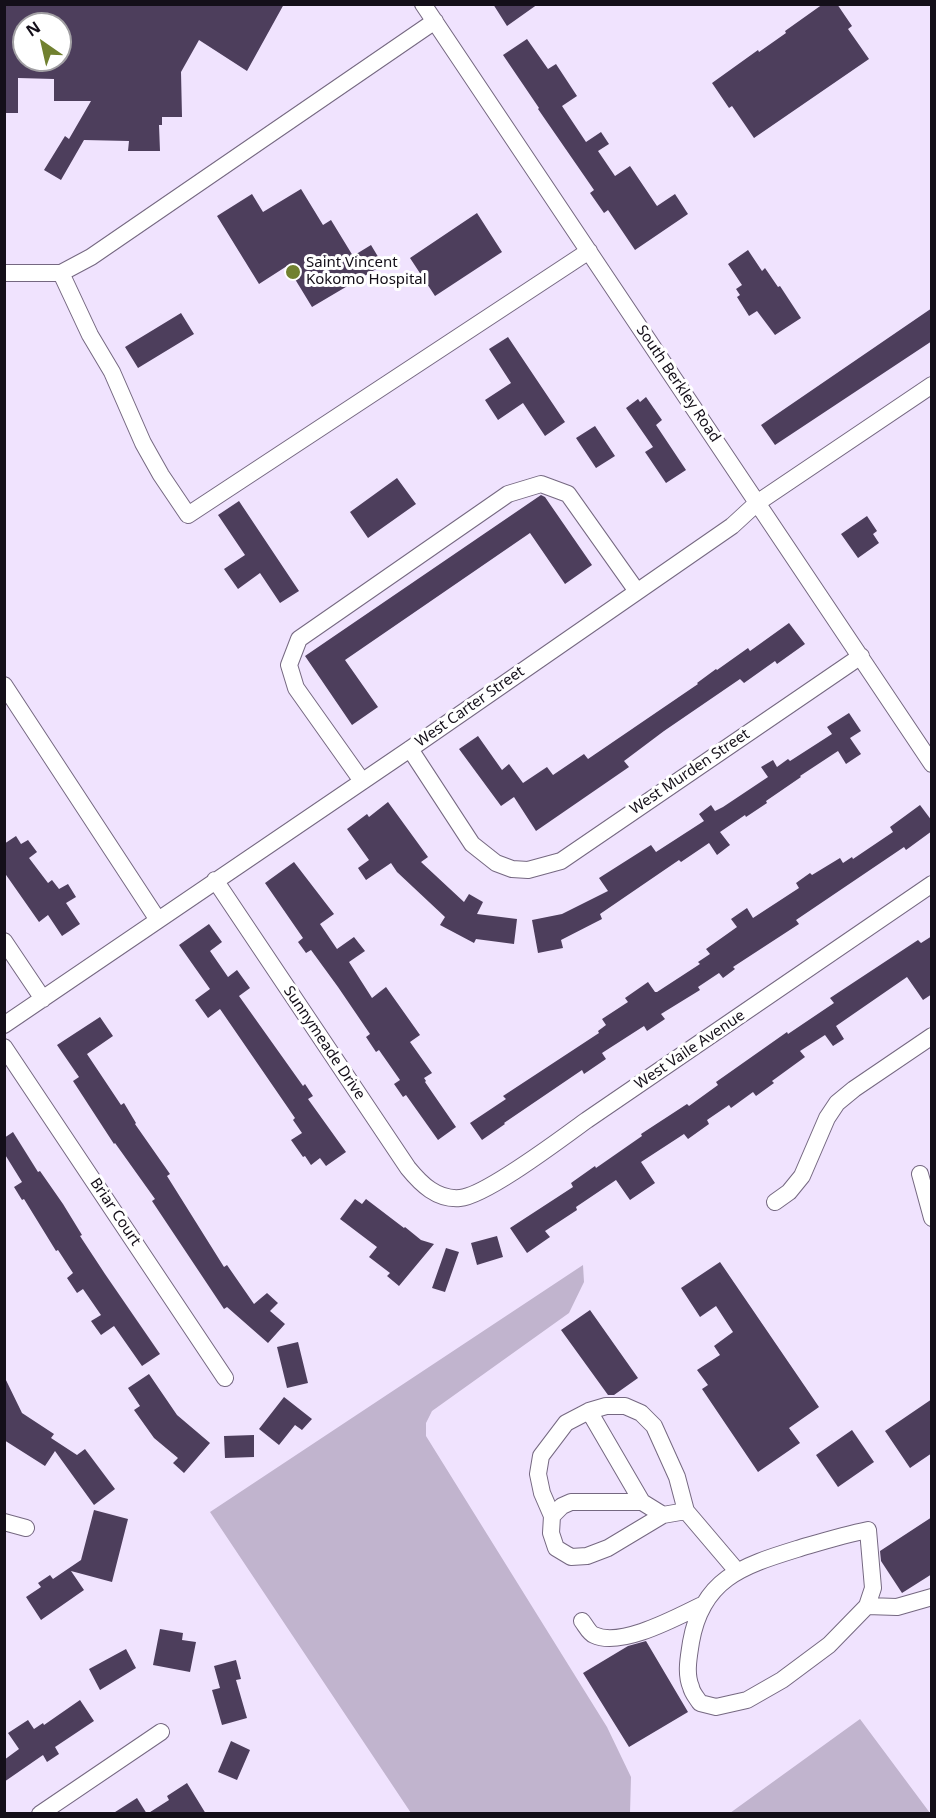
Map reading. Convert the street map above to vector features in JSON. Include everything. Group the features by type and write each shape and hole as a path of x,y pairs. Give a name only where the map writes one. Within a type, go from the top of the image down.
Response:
{"street":[{"name":"South Berkley Road","path":"423,4 932,764"},
{"path":"4,273 61,273 91,257 435,21"},
{"path":"61,273 90,335 112,372 143,442 161,475 188,515 590,251"},
{"name":"West Carter Street","path":"4,1025 410,749 636,590 732,526 757,503 932,385"},
{"path":"362,781 296,688 289,665 299,639 308,632 508,494 541,484 568,494 636,590"},
{"name":"West Murden Street","path":"410,749 472,844 496,863 512,869 528,870 561,861 861,656"},
{"path":"4,685 158,920"},
{"name":"Sunnymeade Drive","path":"215,880 408,1168 420,1183 442,1197"},
{"name":"West Vaile Avenue","path":"442,1197 460,1198 478,1193 932,884"},
{"path":"4,940 43,999"},
{"path":"775,1202 789,1192 802,1176 827,1118 837,1103 932,1036"},
{"name":"Briar Court","path":"4,1047 225,1378"},
{"path":"920,1174 932,1218"},
{"path":"686,1511 663,1515 608,1548 587,1556 571,1557 556,1548 551,1533 552,1516 542,1493 538,1474 540,1456 566,1423 589,1411 606,1406 625,1406 641,1413 654,1426 677,1477 686,1511 737,1571"},
{"path":"589,1411 642,1502 663,1515"},
{"path":"552,1516 562,1506 571,1502 642,1502"},
{"path":"4,1522 26,1528"},
{"path":"868,1530 873,1588 867,1606 830,1645 782,1680 747,1700 716,1707 700,1703 690,1687 688,1663 693,1632 702,1605 720,1584 737,1571 842,1535 868,1530"},
{"path":"867,1606 897,1607 932,1597"},
{"path":"582,1621 591,1634 601,1638 617,1638 643,1631 702,1605"},
{"path":"40,1814 161,1732"}],"shaded area":[{"path":"583,1265 584,1282 569,1313 432,1411 426,1423 426,1436 607,1727 631,1777 630,1813 411,1813 210,1512"},
{"path":"860,1719 930,1813 730,1813"}],"building":[{"path":"4,4 284,4 247,71 199,40 181,72 182,117 162,117 162,125 159,125 160,151 128,151 129,141 84,140 61,180 44,170 65,136 69,139 91,101 54,101 54,79 18,78 18,113 4,113"},
{"path":"493,4 538,4 507,26"},
{"path":"823,4 837,4 852,26 848,29 869,59 754,138 732,106 729,108 712,83 786,33 785,31"},
{"path":"527,39 548,69 556,64 577,96 562,106 586,142 601,132 609,144 598,151 615,176 630,166 657,206 675,194 688,214 635,250 608,210 604,213 590,193 594,190 503,55"},
{"path":"301,189 323,225 331,220 353,256 371,245 383,265 312,307 287,266 259,284 217,216 252,194 263,212"},
{"path":"477,213 502,252 435,296 410,258"},
{"path":"748,250 762,271 765,268 778,287 780,286 801,318 775,335 757,311 749,316 737,297 740,295 736,289 742,285 728,264"},
{"path":"932,308 932,341 775,445 761,425"},
{"path":"181,313 194,334 138,368 125,347"},
{"path":"508,337 565,422 545,436 523,403 498,420 485,400 511,383 489,349"},
{"path":"646,397 662,420 656,425 686,470 666,483 645,452 653,447 626,408 638,399 640,402"},
{"path":"595,426 615,456 596,468 576,438"},
{"path":"397,478 416,504 368,538 350,512"},
{"path":"541,495 545,497 592,565 565,584 530,533 345,660 378,707 352,725 305,656"},
{"path":"239,501 299,591 280,603 260,573 238,589 224,569 245,555 218,515"},
{"path":"867,516 877,531 873,534 879,543 858,558 841,534"},
{"path":"789,623 805,644 777,664 775,661 744,683 740,679 664,731 624,761 629,767 536,831 514,797 501,806 459,749 478,736 502,770 509,764 523,783 547,767 553,775 584,754 588,759 698,684 716,669 748,648 750,651"},
{"path":"849,713 861,731 850,738 861,754 846,764 838,751 800,776 766,801 767,803 720,832 730,845 717,855 709,843 681,862 679,860 600,914 602,919 561,940 563,948 538,953 532,920 562,914 608,891 599,878 651,845 656,852 704,821 699,814 711,805 715,811 768,777 761,767 773,760 777,767 788,759 790,761 832,734 827,727"},
{"path":"388,802 428,857 421,862 464,902 469,894 483,902 477,914 517,919 514,944 476,939 474,943 440,925 445,917 397,872 391,863 366,880 358,868 369,860 347,829 367,814 369,817"},
{"path":"920,805 932,821 932,831 906,850 904,847 796,920 799,924 733,967 735,969 723,978 719,973 698,987 700,990 661,1014 665,1019 647,1031 644,1026 602,1053 606,1059 584,1074 582,1070 482,1140 470,1123 506,1099 503,1096 599,1033 598,1031 606,1025 602,1019 628,1002 625,998 648,982 657,992 700,964 698,962 710,954 706,949 737,927 731,919 747,908 753,918 799,888 796,883 810,873 812,875 840,858 843,863 852,857 853,859 893,832 890,827"},
{"path":"16,836 21,844 28,840 37,852 29,858 48,883 52,880 59,889 68,884 76,897 66,903 80,924 62,936 48,915 39,922 4,872 4,844"},
{"path":"294,862 334,914 320,924 337,949 354,937 365,951 349,962 372,998 386,987 420,1035 410,1042 432,1073 424,1078 425,1082 456,1127 438,1140 406,1095 403,1097 394,1084 400,1080 379,1050 376,1052 366,1037 370,1034 338,987 311,950 306,953 298,942 303,938 265,883"},
{"path":"209,924 222,942 210,951 228,977 237,970 250,988 239,996 303,1086 305,1084 313,1096 308,1099 346,1152 326,1166 320,1158 311,1165 291,1140 302,1133 293,1120 295,1118 220,1009 208,1018 195,1000 210,989 179,945"},
{"path":"932,936 932,994 923,1000 907,977 836,1026 844,1039 833,1046 825,1035 800,1051 805,1057 756,1096 753,1092 731,1108 729,1105 707,1120 709,1124 688,1139 684,1134 641,1162 655,1183 630,1200 616,1180 545,1231 550,1237 527,1253 510,1228 573,1187 571,1183 642,1136 641,1134 687,1104 689,1106 718,1085 716,1082 787,1032 788,1034 834,1003 830,998 918,940 921,943"},
{"path":"100,1017 113,1036 87,1054 121,1105 124,1103 135,1124 170,1174 167,1176 224,1267 227,1265 254,1304 267,1293 278,1303 270,1311 285,1324 268,1343 227,1307 224,1309 152,1201 155,1199 114,1144 73,1081 79,1077 57,1045"},
{"path":"13,1132 38,1172 40,1171 63,1204 82,1235 80,1236 160,1354 142,1366 114,1326 101,1335 91,1321 101,1315 83,1289 77,1293 67,1278 73,1273 14,1187 22,1182 4,1153 4,1138"},
{"path":"355,1199 362,1204 366,1199 421,1240 434,1244 399,1286 387,1276 390,1273 369,1257 377,1247 340,1219"},
{"path":"497,1236 503,1257 477,1265 471,1243"},
{"path":"446,1248 459,1252 445,1292 432,1288"},
{"path":"720,1262 819,1407 789,1428 800,1443 758,1472 702,1389 708,1385 697,1370 720,1355 714,1346 733,1332 716,1306 700,1317 681,1288"},
{"path":"590,1310 638,1378 614,1395 608,1395 561,1330"},
{"path":"298,1342 308,1383 287,1388 277,1347"},
{"path":"149,1374 177,1415 210,1443 184,1473 173,1463 178,1458 154,1438 134,1410 140,1406 128,1388"},
{"path":"4,1376 22,1413 54,1434 51,1438 77,1455 85,1449 115,1489 94,1505 55,1451 45,1466 4,1440"},
{"path":"284,1397 312,1419 302,1430 295,1425 279,1445 259,1429"},
{"path":"932,1399 932,1453 910,1468 885,1431"},
{"path":"852,1430 874,1462 838,1487 816,1455"},
{"path":"254,1435 254,1457 225,1458 224,1436"},
{"path":"94,1510 128,1519 112,1582 71,1571 84,1590 41,1620 26,1597 41,1587 38,1583 50,1575 53,1579 81,1560"},
{"path":"932,1517 932,1574 902,1593 881,1561 880,1551"},
{"path":"160,1629 183,1633 182,1640 196,1642 190,1672 153,1665"},
{"path":"646,1641 688,1712 629,1747 583,1673 628,1646"},
{"path":"126,1649 136,1668 100,1690 89,1669"},
{"path":"236,1660 241,1679 236,1680 247,1718 222,1725 212,1690 220,1688 214,1666"},
{"path":"80,1700 94,1721 55,1747 59,1754 47,1762 43,1755 4,1782 4,1760 19,1749 8,1733 28,1720 34,1729 43,1723 44,1725"},
{"path":"231,1741 250,1750 237,1780 218,1772"},
{"path":"187,1783 206,1814 147,1814 169,1800 167,1796"},
{"path":"137,1798 147,1814 112,1814"}],"place":[{"name":"Saint Vincent Kokomo Hospital","path":"293,272"}]}
